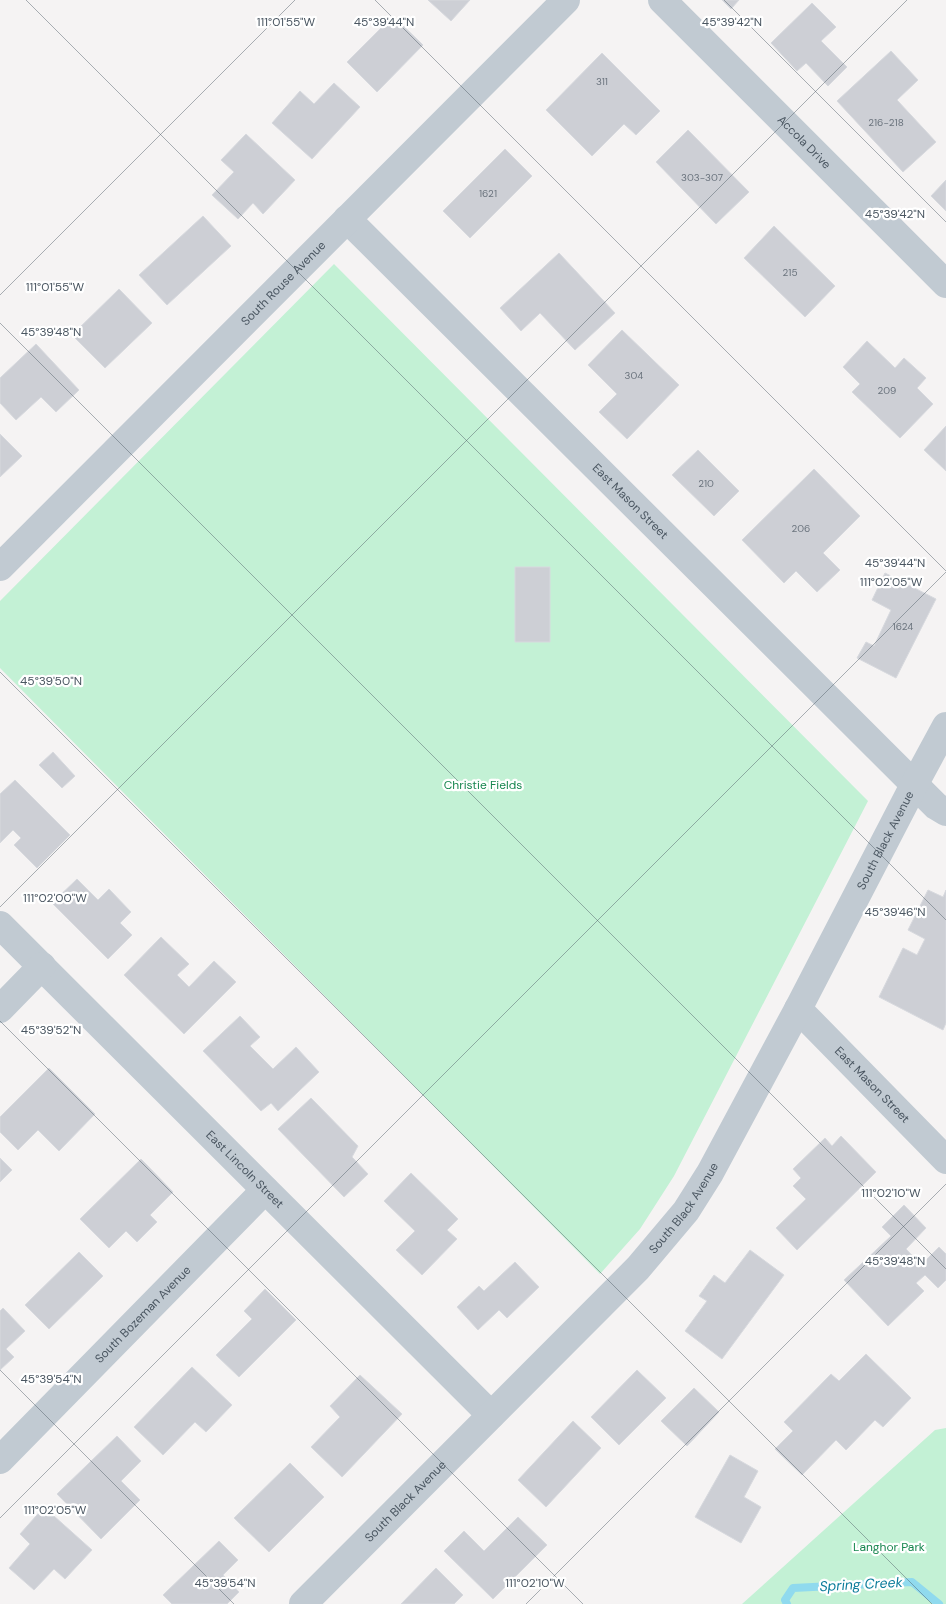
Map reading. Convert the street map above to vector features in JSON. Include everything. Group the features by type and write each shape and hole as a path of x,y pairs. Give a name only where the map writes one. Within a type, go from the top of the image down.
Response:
{"street":[{"name":"South Rouse Avenue","path":"0,567 566,0"},
{"name":"Accola Drive","path":"662,0 946,284"},
{"name":"East Mason Street","path":"347,219 914,785 936,806 946,812"},
{"name":"South Black Avenue","path":"303,1604 638,1268 686,1211 710,1172 798,1010 946,726"},
{"name":"East Lincoln Street","path":"0,925 491,1415"},
{"path":"0,1009 42,966"},
{"name":"East Mason Street","path":"798,1010 946,1160"},
{"name":"South Bozeman Avenue","path":"0,1460 265,1190"}],"green space":[{"name":"Christie Fields","path":"334,264 868,801 674,1176 640,1229 600,1274 0,668 0,601"},
{"name":"Langhor Park","path":"946,1428 946,1604 742,1604 935,1430"}],"building":[{"path":"428,0 470,0 451,21"},
{"path":"722,0 739,0 731,9"},
{"path":"812,3 836,27 821,41 847,67 828,86 806,63 797,71 771,43"},
{"path":"393,16 423,45 377,92 347,62"},
{"path":"891,51 918,80 897,100 936,142 903,172 837,101"},
{"path":"602,53 660,111 636,135 624,124 592,156 546,110"},
{"path":"334,83 360,107 312,159 272,123 300,91 314,104"},
{"path":"688,130 749,192 716,224 656,162"},
{"path":"246,134 295,180 263,214 253,203 238,219 212,195 234,172 221,160"},
{"path":"505,149 532,176 470,238 443,211"},
{"path":"946,180 946,211 931,196"},
{"path":"203,216 231,246 167,305 139,275"},
{"path":"774,226 835,286 805,317 744,258"},
{"path":"559,253 615,313 575,350 540,313 521,331 500,308"},
{"path":"119,289 152,323 105,368 72,335"},
{"path":"622,330 679,385 627,439 599,412 617,394 588,365"},
{"path":"867,341 895,368 904,358 926,378 917,388 933,404 900,438 852,392 860,384 843,367"},
{"path":"36,344 79,390 56,412 41,397 16,420 0,403 0,378"},
{"path":"946,426 946,471 924,450"},
{"path":"0,434 22,456 0,477"},
{"path":"698,450 739,491 714,516 672,475"},
{"path":"814,469 860,516 823,553 840,570 817,592 796,571 784,583 742,540"},
{"path":"515,567 550,567 550,642 515,642"},
{"path":"885,573 936,599 896,678 857,658 866,642 874,646 891,610 872,600"},
{"path":"53,752 75,776 62,788 39,765"},
{"path":"15,780 70,835 37,868 14,845 21,838 13,830 0,843 0,794"},
{"path":"77,879 98,900 109,889 131,912 120,923 132,935 108,959 52,903"},
{"path":"928,890 943,897 946,890 946,1023 943,1030 879,997 903,948 917,955 925,939 908,930"},
{"path":"161,937 189,964 177,975 189,987 214,961 236,982 184,1034 124,975"},
{"path":"240,1016 260,1037 250,1046 273,1069 296,1047 319,1072 278,1111 271,1103 261,1111 203,1051"},
{"path":"49,1068 95,1114 59,1151 38,1130 18,1150 0,1132 0,1117"},
{"path":"311,1098 358,1146 352,1157 368,1174 344,1197 278,1129"},
{"path":"841,1136 876,1172 797,1250 776,1228 806,1199 793,1186 801,1178 793,1169 825,1138 832,1146"},
{"path":"0,1158 12,1170 0,1182"},
{"path":"141,1159 173,1192 150,1215 157,1222 137,1242 126,1231 109,1248 80,1219"},
{"path":"411,1173 458,1219 447,1230 457,1239 422,1275 396,1250 415,1231 384,1201"},
{"path":"904,1205 926,1228 906,1249 921,1265 939,1247 946,1254 946,1280 938,1288 925,1275 916,1283 924,1291 888,1326 844,1280 891,1236 882,1227"},
{"path":"750,1250 784,1275 722,1359 685,1331 707,1301 699,1296 714,1275 725,1283"},
{"path":"79,1252 103,1276 49,1329 25,1305"},
{"path":"515,1262 539,1287 507,1318 499,1310 478,1330 457,1307 479,1286 484,1291"},
{"path":"265,1289 296,1320 239,1377 216,1355 252,1319 244,1311"},
{"path":"3,1308 25,1331 6,1349 14,1357 0,1370 0,1311"},
{"path":"866,1354 911,1398 883,1427 875,1420 846,1450 836,1440 802,1475 775,1449 793,1431 784,1422 831,1374 839,1381"},
{"path":"192,1367 232,1405 206,1432 195,1422 163,1455 134,1427"},
{"path":"637,1370 666,1398 619,1445 591,1417"},
{"path":"360,1375 402,1414 342,1477 311,1447 340,1417 330,1406"},
{"path":"694,1388 719,1412 687,1446 661,1421"},
{"path":"573,1421 601,1448 546,1507 518,1480"},
{"path":"117,1436 141,1461 121,1481 140,1500 101,1539 57,1494"},
{"path":"730,1455 758,1471 744,1497 761,1507 741,1543 695,1517"},
{"path":"290,1463 324,1497 269,1552 234,1518"},
{"path":"44,1507 92,1550 65,1579 54,1569 34,1590 9,1568 30,1544 20,1534"},
{"path":"518,1517 547,1545 493,1599 444,1551 464,1531 484,1551"},
{"path":"219,1541 238,1560 223,1575 239,1592 227,1604 172,1604 163,1595"},
{"path":"436,1568 463,1595 454,1604 401,1604"}],"waterway":[{"name":"Spring Creek","path":"787,1604 785,1600 793,1588 912,1582 939,1604"}]}
